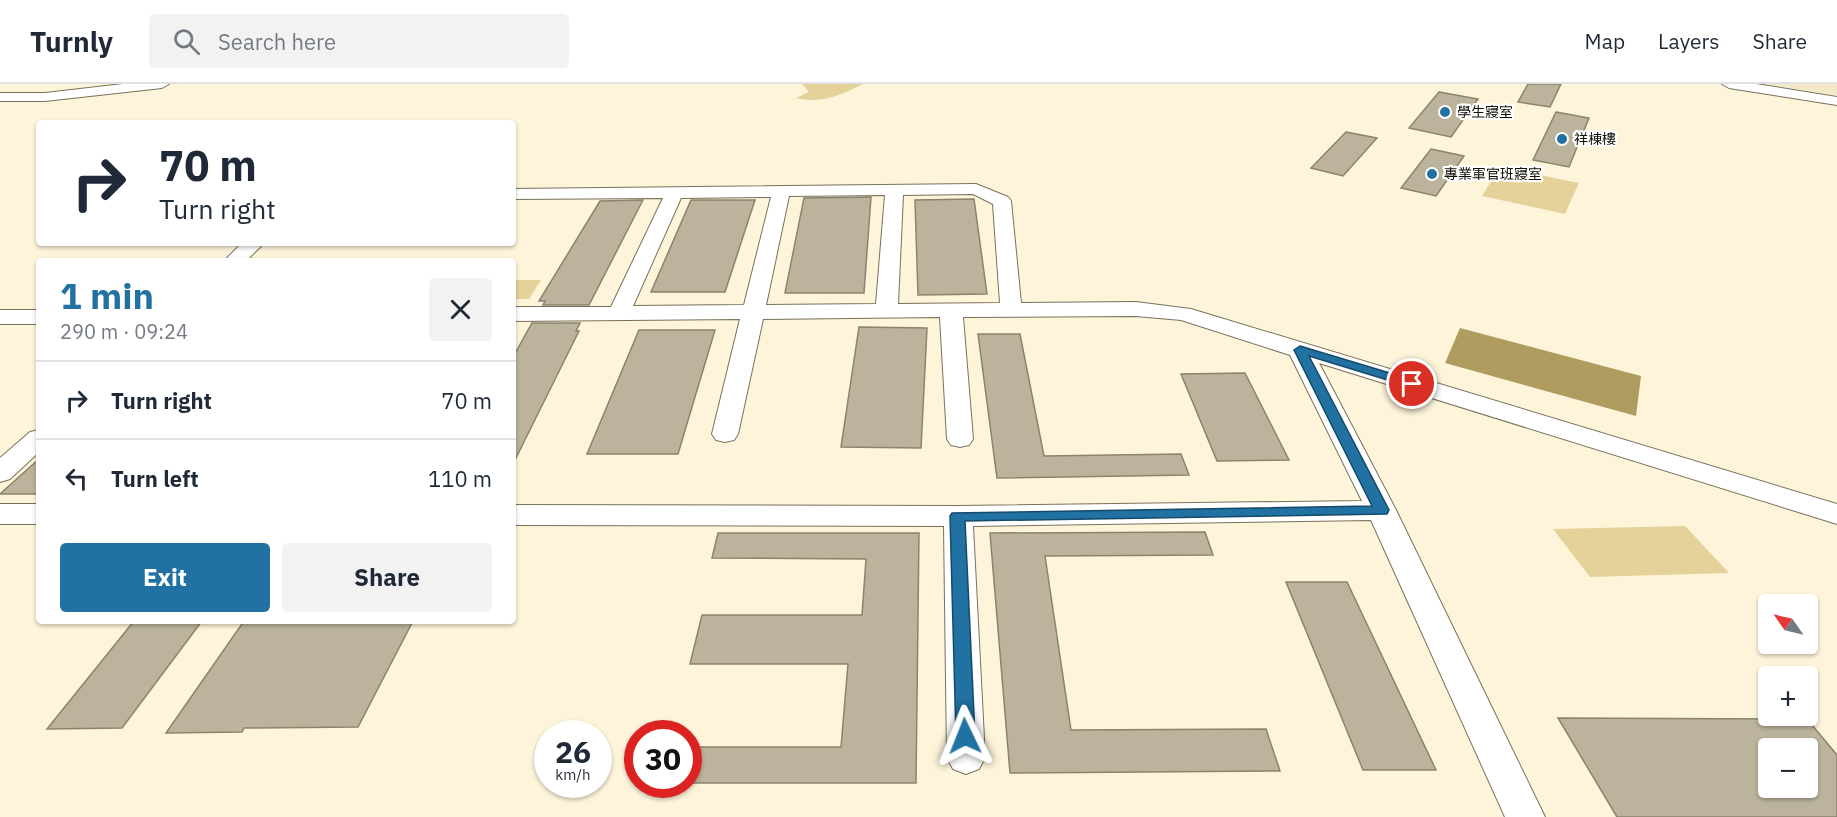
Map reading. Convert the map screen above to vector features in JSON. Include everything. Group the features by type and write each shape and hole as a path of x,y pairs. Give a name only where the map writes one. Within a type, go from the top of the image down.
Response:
{"street":[{"path":"0,97 45,97 162,84"},
{"path":"1729,84 1837,101"},
{"path":"516,194 976,189 1002,201 1011,310"},
{"path":"887,312 894,190"},
{"path":"725,434 782,191"},
{"path":"619,312 675,192"},
{"path":"237,258 251,246"},
{"path":"516,314 1136,309 1183,314 1837,514"},
{"path":"951,310 960,439"},
{"path":"0,317 36,317"},
{"path":"1300,350 1382,510 1525,817"},
{"path":"0,473 36,441"},
{"path":"516,516 958,516 1382,510"},
{"path":"0,514 36,514"},
{"path":"958,516 966,758"}],"shaded area":[{"path":"802,84 863,84 839,95 805,100 796,98 809,92"},
{"path":"1763,84 1837,84 1837,95"},
{"path":"1500,167 1579,183 1565,214 1482,196"},
{"path":"516,280 541,280 529,299 516,299"},
{"path":"1460,328 1641,376 1636,416 1445,363"},
{"path":"1685,526 1729,573 1590,577 1553,529"}],"building":[{"path":"1528,84 1561,84 1550,107 1518,102"},
{"name":"學生寢室","path":"1439,92 1478,99 1451,137 1409,128"},
{"name":"祥棟樓","path":"1556,112 1589,118 1569,167 1533,160"},
{"path":"1346,132 1377,138 1343,176 1311,168"},
{"name":"專業軍官班寢室","path":"1431,149 1464,156 1436,196 1401,188"},
{"path":"871,197 864,293 785,293 804,198"},
{"path":"974,199 987,294 918,295 915,200"},
{"path":"643,200 589,305 543,305 545,301 539,301 600,201"},
{"path":"691,200 755,200 725,292 651,292"},
{"path":"532,323 580,323 576,331 579,331 516,458 516,352"},
{"path":"859,327 927,328 921,448 841,447"},
{"path":"639,330 715,330 678,454 587,454"},
{"path":"978,334 1020,334 1044,456 1181,454 1189,475 997,478"},
{"path":"1245,373 1289,460 1217,461 1181,374"},
{"path":"36,462 36,494 0,494"},
{"path":"1205,532 1213,555 1045,556 1071,730 1266,729 1280,771 1010,773 990,533"},
{"path":"718,533 919,533 916,783 702,783 702,747 841,747 848,664 690,664 702,615 862,615 866,559 712,558"},
{"path":"1286,582 1347,582 1436,770 1363,770"},
{"path":"132,624 200,624 122,728 47,729"},
{"path":"242,624 411,624 358,727 244,728 242,732 166,733"},
{"path":"1558,718 1758,719 1758,726 1813,726 1837,755 1837,817 1617,817"}],"place":[{"name":"學生寢室","path":"1445,112"},
{"name":"祥棟樓","path":"1562,139"},
{"name":"專業軍官班寢室","path":"1432,174"}],"route":[{"path":"965,736 958,516 1382,510 1300,350 1412,384"}]}
